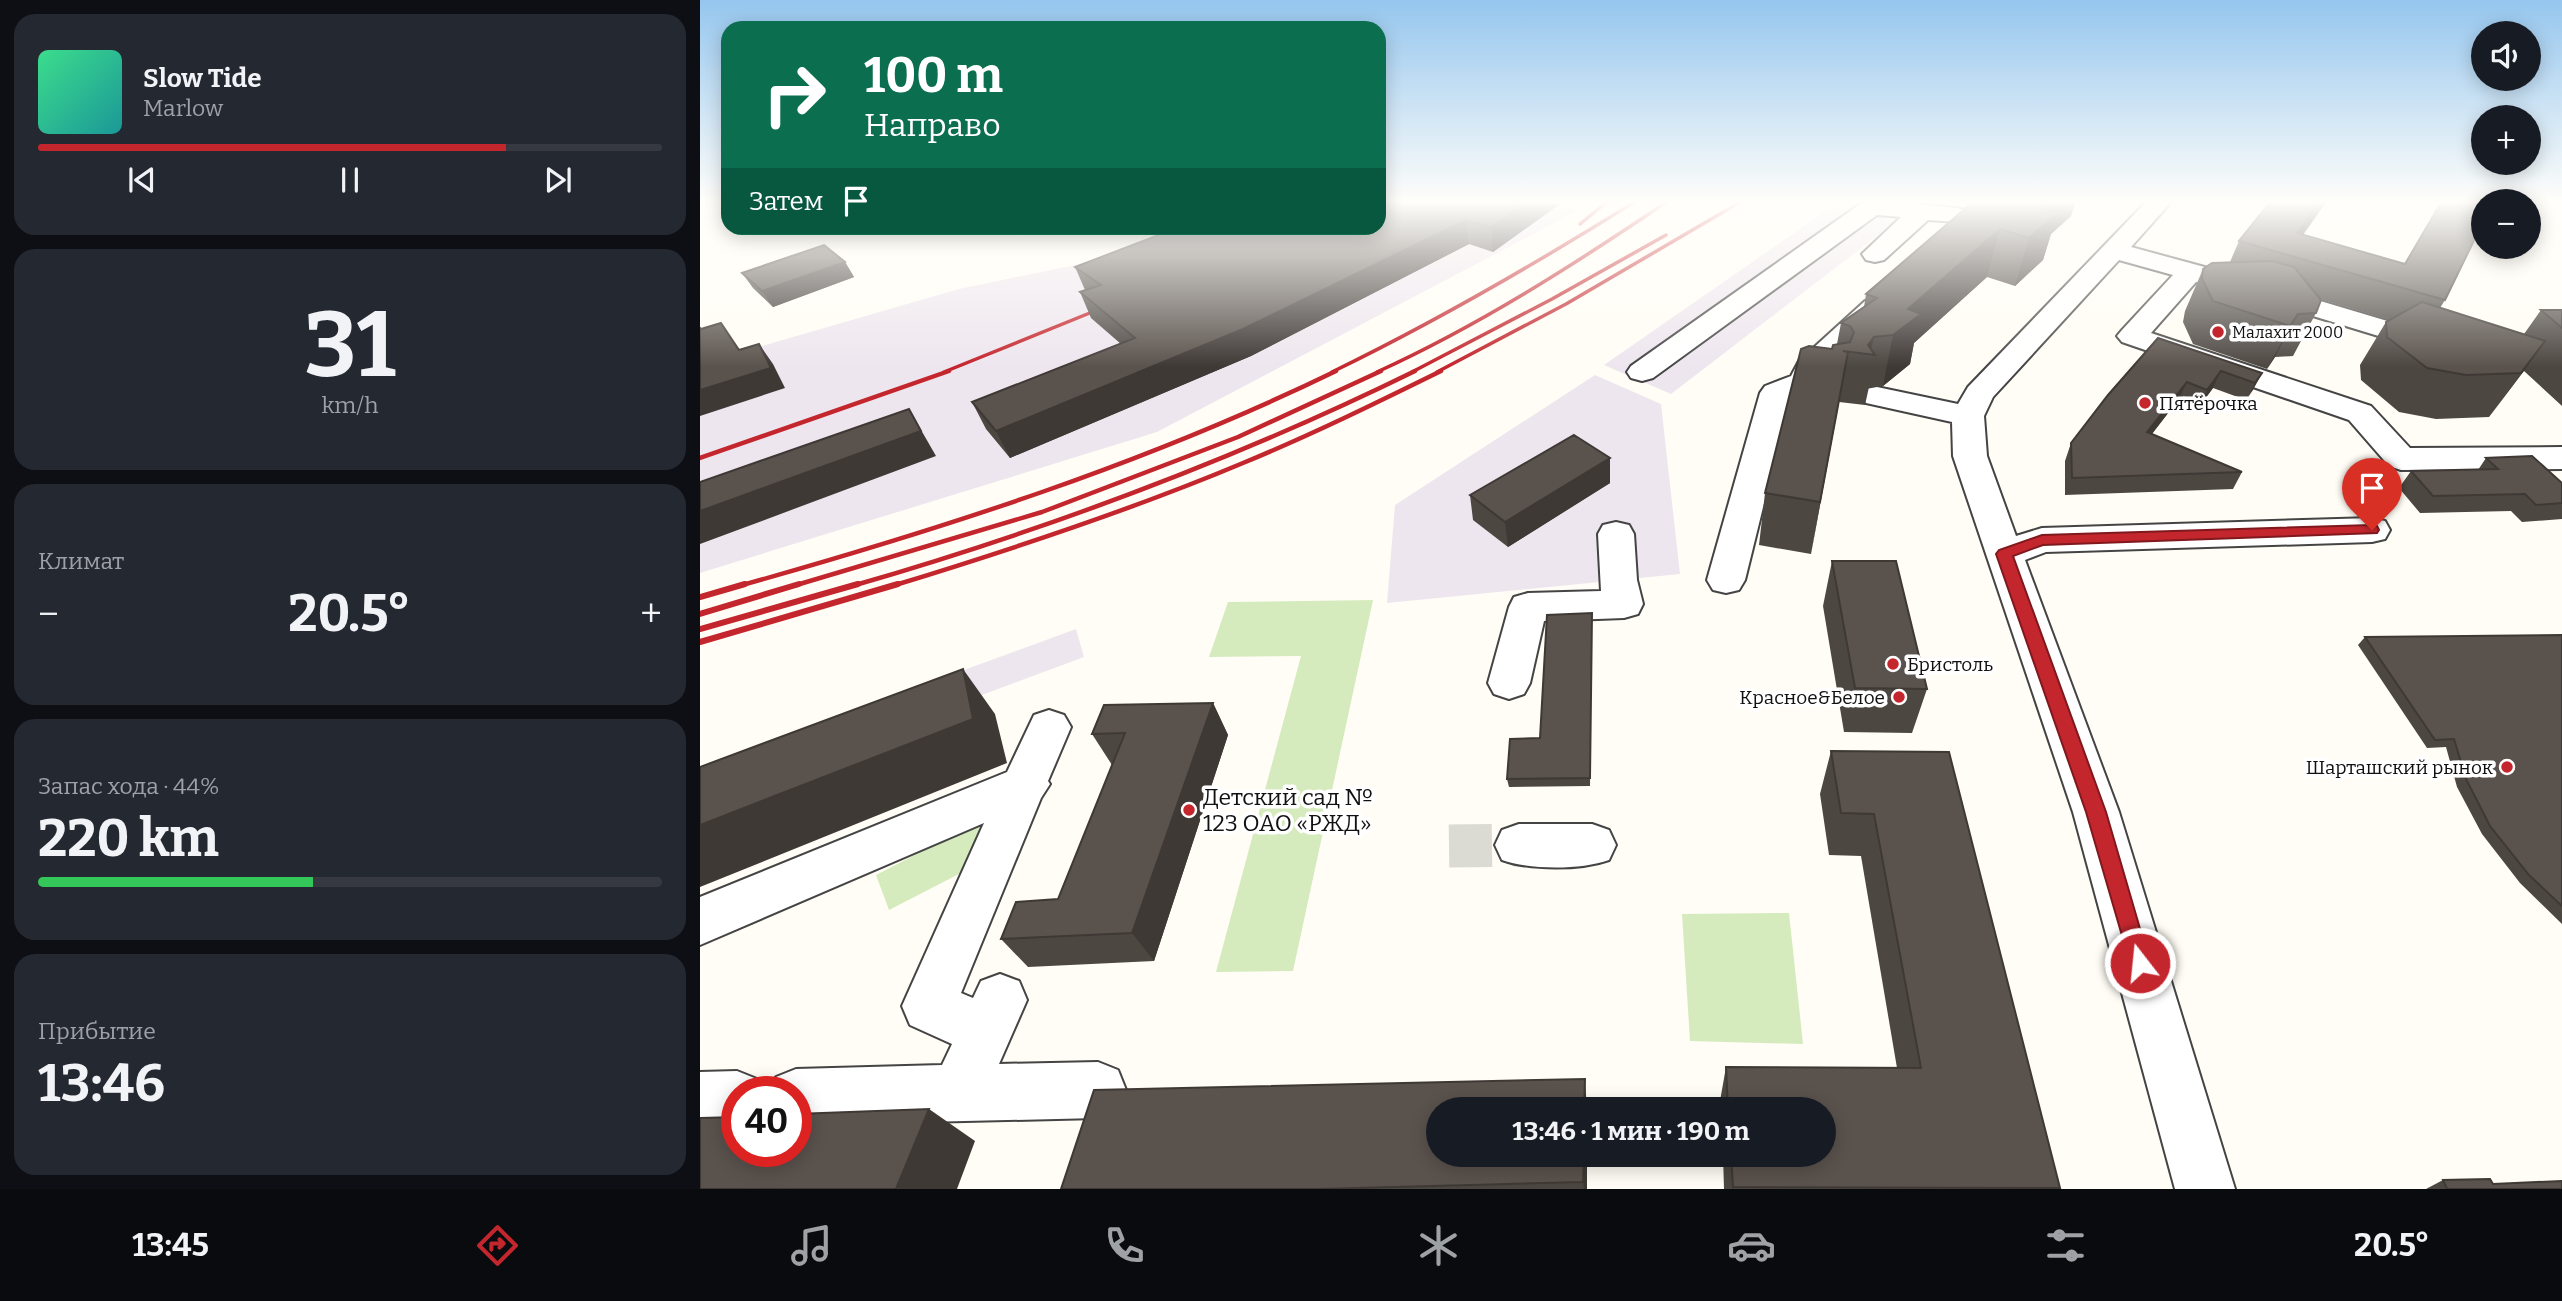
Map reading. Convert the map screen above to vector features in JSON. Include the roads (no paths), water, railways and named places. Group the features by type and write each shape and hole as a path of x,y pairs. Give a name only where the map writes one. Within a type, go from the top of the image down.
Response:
{"street":[{"path":"1642,372 1803,256"},
{"path":"2108,256 1979,394 1968,416 1970,456 2096,812 2205,1189"},
{"path":"2138,256 2439,345"},
{"path":"2191,271 2132,336 2360,413 2401,459 2562,458"},
{"path":"1726,580 1776,393 1816,383 1810,367 1897,287"},
{"path":"1877,396 1968,416"},
{"path":"2004,554 2042,540 2372,530"},
{"path":"1509,683 1528,607 1624,604 1618,580 1616,534"},
{"path":"958,1093 993,1015 929,1006 1049,727"},
{"path":"700,921 1027,783"},
{"path":"1519,845 1592,845"},
{"path":"812,1097 1098,1090"},
{"path":"700,1100 721,1099"}],"tunnel":[{"path":"1449,846 1519,845"}],"railway":[{"path":"1332,372 1546,256"},
{"path":"1377,372 1453,334 1584,256"},
{"path":"1412,372 1628,256"},
{"path":"1437,372 1566,304 1647,256"},
{"path":"944,372 1107,306"},
{"path":"700,458 949,371"},
{"path":"739,586 967,517 1117,465 1264,405 1336,371"},
{"path":"793,586 1042,512 1238,437 1381,371"},
{"path":"852,586 996,541 1138,491 1278,434 1415,371"},
{"path":"892,586 1069,529 1200,481 1318,430 1441,371"},
{"path":"700,597 745,584"},
{"path":"700,614 799,584"},
{"path":"700,629 858,584"},
{"path":"700,642 898,584"}],"place":[{"name":"Малахит 2000","path":"2218,332"},
{"name":"Пятёрочка","path":"2145,403"},
{"name":"Бристоль","path":"1893,664"},
{"name":"Красное&Белое","path":"1899,697"},
{"name":"Шарташский рынок","path":"2507,767"},
{"name":"Детский сад № 123 ОАО «РЖД»","path":"1189,810"}]}
